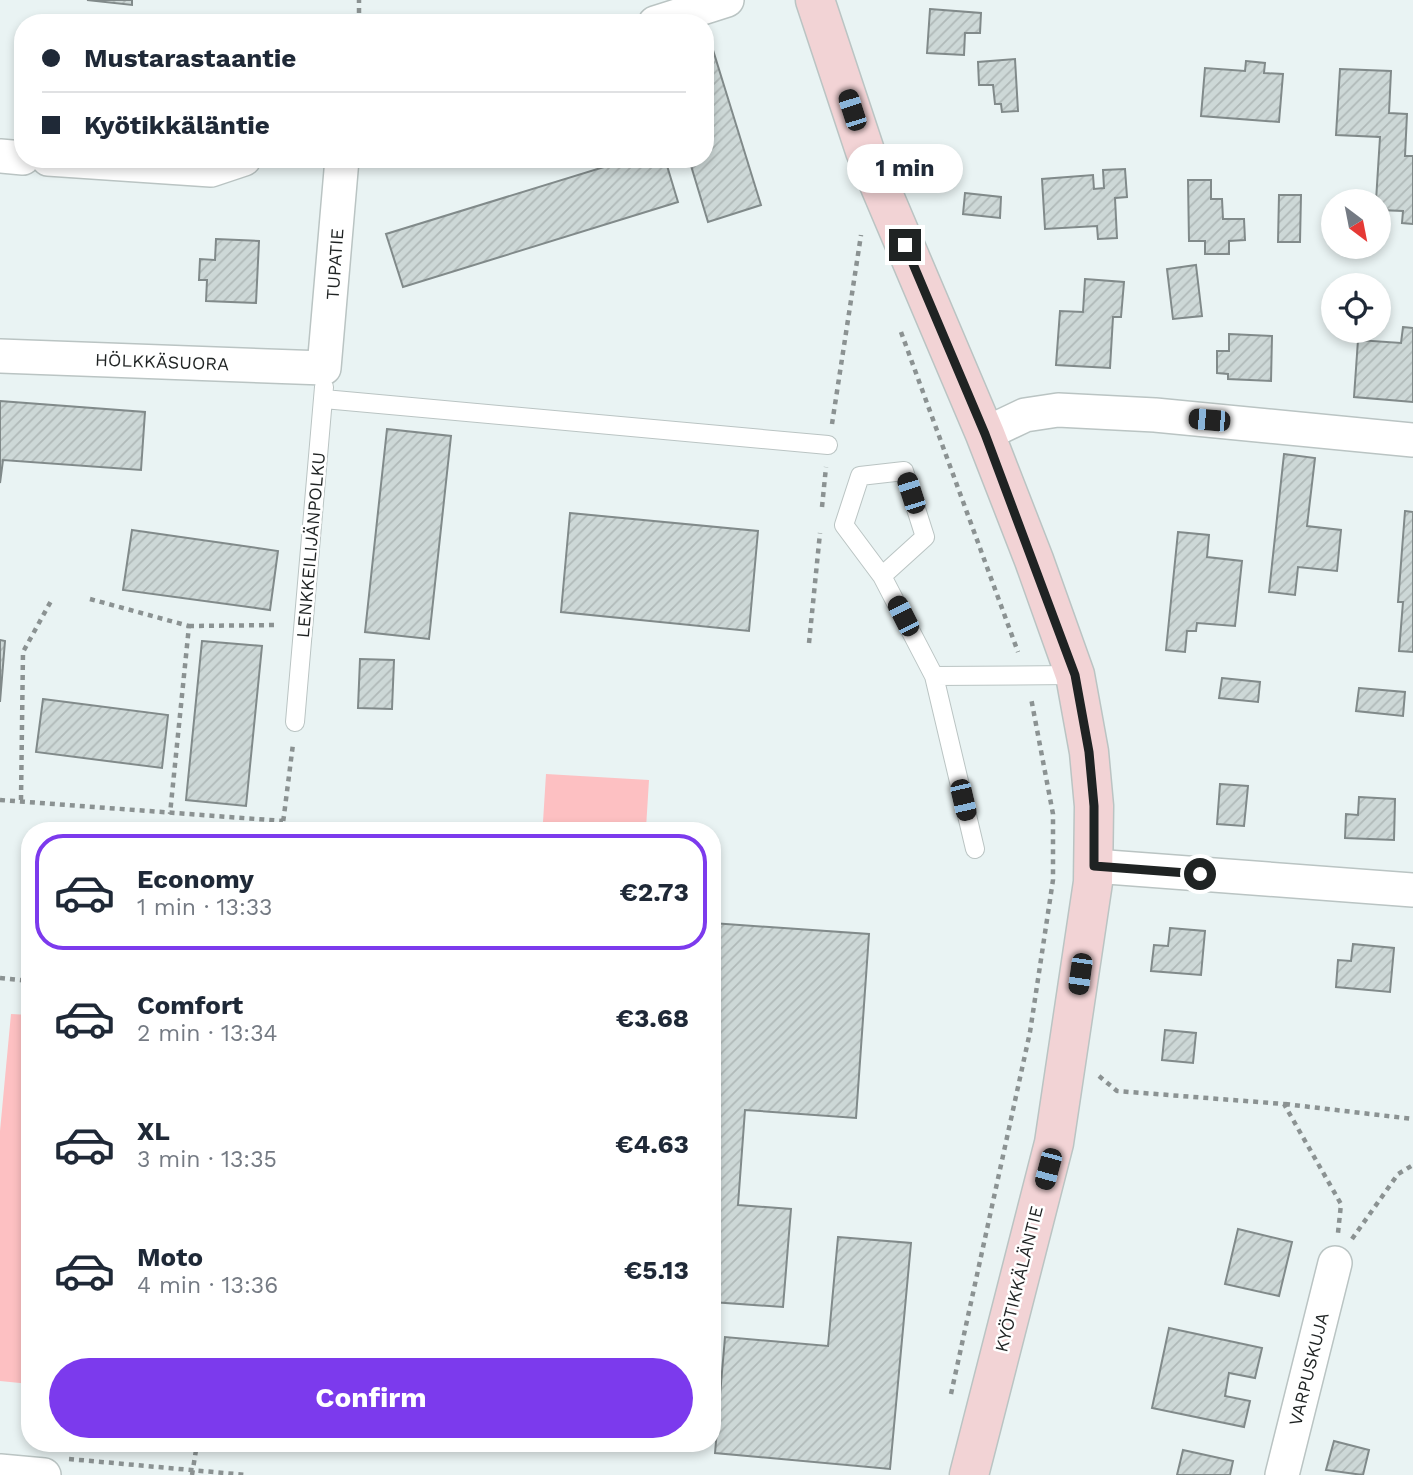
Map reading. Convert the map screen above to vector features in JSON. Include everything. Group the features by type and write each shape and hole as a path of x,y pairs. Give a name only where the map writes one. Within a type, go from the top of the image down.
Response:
{"main road":[{"name":"KYÖTIKKÄLÄNTIE","path":"815,0 865,151 985,434 1075,675 1089,752 1094,806 1094,866 1054,1143 969,1475"}],"street":[{"path":"683,14 727,0"},
{"path":"181,168 217,168"},
{"name":"TUPATIE","path":"324,383 341,168"},
{"name":"HÖLKKÄSUORA","path":"0,356 324,383"},
{"path":"985,434 1025,415 1058,410 1155,415 1413,440"},
{"path":"1094,866 1413,890"},
{"name":"VARPUSKUJA","path":"1282,1475 1335,1263"},
{"path":"0,1471 53,1466"}],"lane":[{"path":"324,383 828,445"},
{"name":"LENKKEILIJÄNPOLKU","path":"296,722 324,383"},
{"path":"882,576 925,537 904,471 860,475 844,524 882,576 934,676 975,849"},
{"path":"934,676 1075,675"}],"path":[{"path":"90,599 189,626 303,624"},
{"path":"21,800 23,652 51,601"},
{"path":"170,814 189,626"},
{"path":"0,800 283,821 296,722"},
{"path":"0,978 21,980"},
{"path":"1068,1049 1117,1091 1284,1104 1413,1119"},
{"path":"1284,1104 1341,1205 1335,1263"},
{"path":"1335,1263 1398,1174 1413,1165"},
{"path":"193,1472 196,1452"},
{"path":"53,1466 246,1475"}],"shaded area":[{"path":"546,774 649,780 646,822 543,822"},
{"path":"11,1014 21,1015 21,1383 0,1381 0,1131"}],"building":[{"path":"87,0 132,0 132,5"},
{"path":"930,9 981,13 980,33 965,33 964,55 927,53"},
{"path":"714,53 761,205 708,222 692,168 714,168"},
{"path":"1015,59 1018,111 1002,112 1001,104 995,104 993,85 979,85 978,62"},
{"path":"1246,61 1265,63 1264,73 1283,74 1279,122 1201,116 1205,68 1245,71"},
{"path":"1340,69 1391,71 1389,113 1407,114 1405,156 1413,156 1413,224 1402,223 1403,211 1391,210 1391,189 1377,189 1380,137 1336,135"},
{"path":"601,168 668,168 678,202 403,287 386,234"},
{"path":"1125,169 1127,197 1115,198 1117,238 1098,239 1097,226 1045,229 1042,179 1093,175 1094,189 1104,188 1103,170"},
{"path":"1188,180 1211,180 1211,199 1222,199 1223,219 1244,219 1245,240 1229,241 1229,254 1205,254 1205,241 1189,241"},
{"path":"965,193 1001,197 1000,218 963,214"},
{"path":"1279,195 1301,195 1300,242 1278,242"},
{"path":"216,239 259,241 256,303 206,301 207,280 199,280 200,259 215,260"},
{"path":"1196,265 1202,316 1173,319 1167,269"},
{"path":"1085,279 1124,282 1121,317 1113,317 1110,368 1056,365 1060,311 1083,312"},
{"path":"1403,327 1413,328 1413,402 1354,397 1358,343 1401,343"},
{"path":"1229,334 1272,336 1271,381 1228,379 1228,374 1217,373 1217,351 1229,351"},
{"path":"0,401 145,412 141,470 3,460 0,483"},
{"path":"387,429 451,436 429,639 365,632"},
{"path":"1284,454 1315,458 1307,526 1341,530 1337,571 1298,567 1295,595 1269,592"},
{"path":"1405,511 1413,512 1413,652 1399,651 1403,602 1398,602"},
{"path":"570,513 758,531 749,631 561,612"},
{"path":"132,530 278,551 270,610 123,590"},
{"path":"1178,532 1209,535 1207,557 1242,561 1235,626 1197,623 1196,631 1187,631 1185,652 1166,650"},
{"path":"0,640 5,641 0,702"},
{"path":"202,641 262,646 246,806 186,800"},
{"path":"360,659 394,660 392,709 358,708"},
{"path":"1222,678 1260,682 1258,702 1219,698"},
{"path":"1359,688 1405,692 1403,716 1356,711"},
{"path":"43,699 168,715 162,768 36,752"},
{"path":"1220,784 1248,786 1244,826 1217,824"},
{"path":"1359,797 1395,799 1394,840 1345,838 1346,814 1358,815"},
{"path":"721,924 869,934 856,1118 745,1110 738,1205 791,1209 783,1307 721,1303"},
{"path":"1170,928 1205,931 1201,975 1151,971 1154,945 1168,946"},
{"path":"1353,944 1394,948 1390,992 1336,987 1338,960 1351,961"},
{"path":"1165,1030 1196,1033 1193,1063 1162,1060"},
{"path":"1238,1229 1292,1242 1279,1296 1225,1284"},
{"path":"838,1237 911,1243 890,1469 715,1453 721,1452 721,1383 725,1337 828,1346"},
{"path":"1169,1328 1262,1348 1255,1378 1229,1373 1225,1396 1250,1401 1244,1427 1152,1408"},
{"path":"1334,1441 1369,1450 1363,1475 1326,1470"},
{"path":"1183,1450 1233,1461 1230,1475 1177,1475"}],"route":[{"path":"905,245 985,434 1075,675 1089,752 1094,806 1094,866 1200,874"}]}
